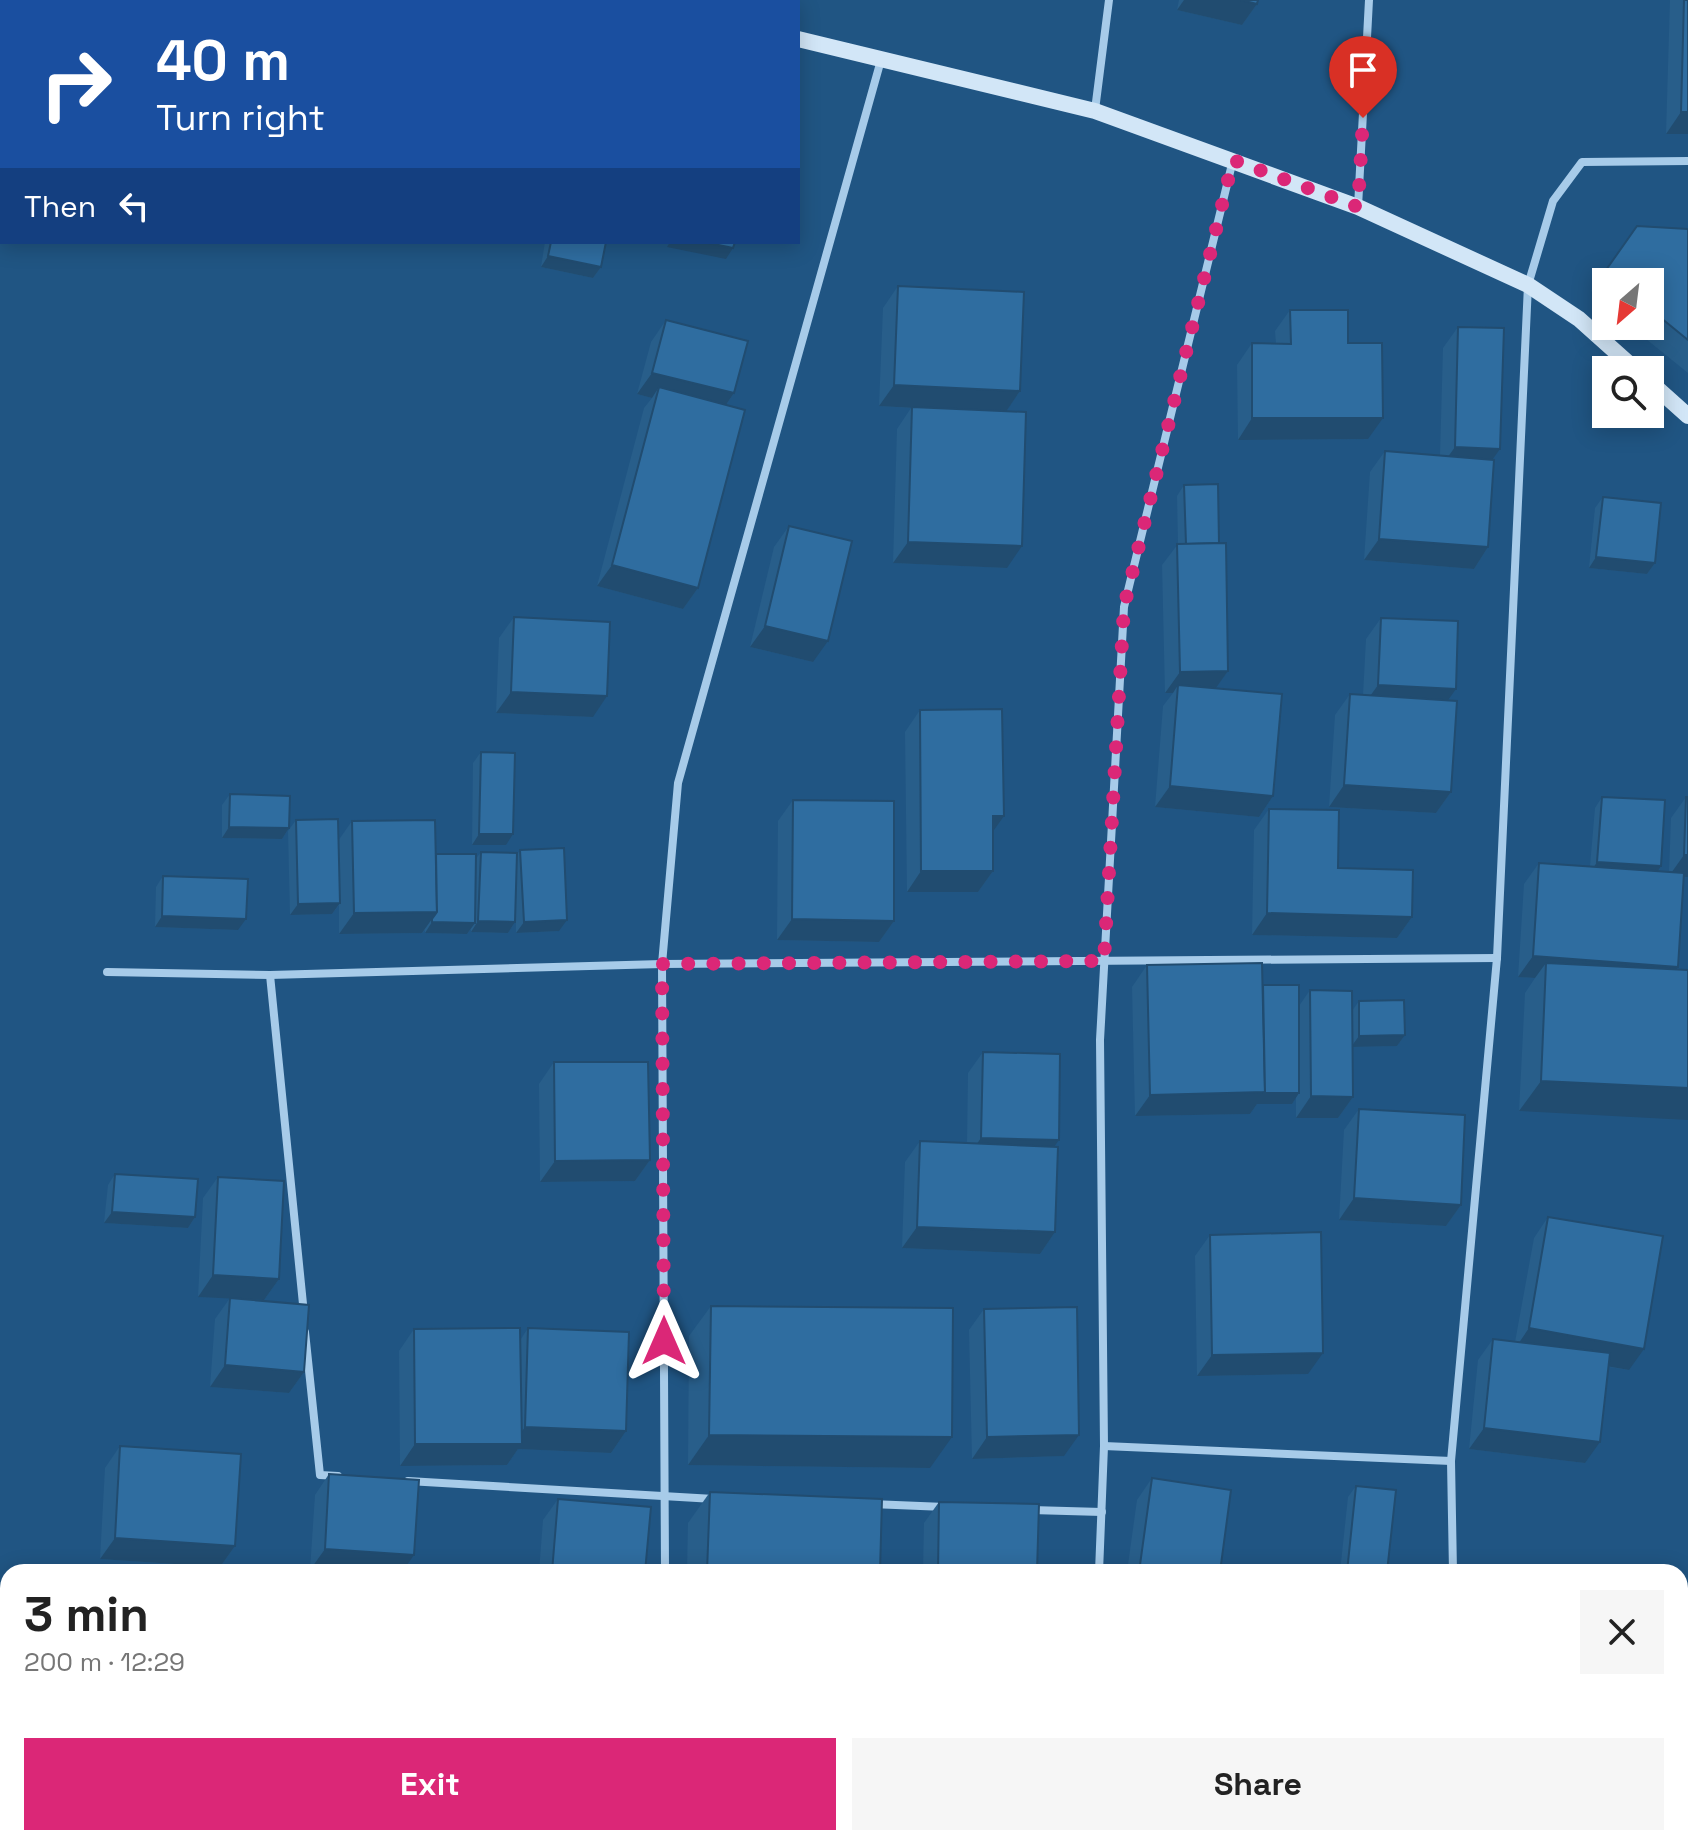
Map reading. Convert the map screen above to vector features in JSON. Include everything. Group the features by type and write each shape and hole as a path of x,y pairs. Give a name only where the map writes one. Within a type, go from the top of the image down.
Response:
{"street":[{"path":"1095,111 1109,0"},
{"path":"1358,207 1369,0"},
{"path":"800,40 1095,111 1358,207 1528,285 1579,319 1620,356"},
{"path":"665,1564 662,964 678,783 881,60"},
{"path":"1099,1564 1104,1446 1100,1040 1124,607 1233,160"},
{"path":"1453,1564 1451,1461 1497,958 1528,285 1553,201 1582,162 1688,161"},
{"path":"1664,395 1688,416"},
{"path":"107,972 270,975 662,964 1497,958"},
{"path":"270,975 320,1475 351,1477"},
{"path":"1104,1446 1451,1461"},
{"path":"398,1480 727,1499"},
{"path":"868,1504 961,1507"},
{"path":"1024,1509 1102,1512"}],"building":[{"path":"1684,0 1688,0 1688,112 1681,112"},
{"path":"1637,226 1688,229 1688,340 1664,320 1664,268 1607,268"},
{"path":"551,244 606,244 601,267 548,256"},
{"path":"714,244 734,244 733,248"},
{"path":"898,286 1024,292 1020,391 894,385"},
{"path":"1290,310 1348,310 1348,343 1382,343 1383,418 1252,418 1252,343 1291,344"},
{"path":"666,320 748,341 734,393 652,373"},
{"path":"1458,327 1504,328 1500,449 1455,447"},
{"path":"659,387 745,410 698,588 612,565"},
{"path":"912,407 1026,412 1022,546 908,542"},
{"path":"1385,451 1494,460 1488,547 1379,539"},
{"path":"1218,484 1219,543 1186,544 1184,485"},
{"path":"1603,497 1661,503 1655,563 1596,557"},
{"path":"789,526 852,541 828,641 765,626"},
{"path":"1226,543 1228,671 1180,672 1177,544"},
{"path":"514,617 610,622 607,696 511,692"},
{"path":"1381,618 1458,621 1456,689 1378,685"},
{"path":"1178,685 1282,694 1273,796 1170,786"},
{"path":"1350,694 1457,701 1451,792 1344,785"},
{"path":"1002,709 1004,816 993,816 993,871 921,871 920,710"},
{"path":"481,752 515,753 513,834 479,834"},
{"path":"230,794 290,796 289,828 229,827"},
{"path":"1602,797 1665,800 1661,866 1597,862"},
{"path":"1686,797 1688,855 1684,855"},
{"path":"793,800 894,801 894,921 792,919"},
{"path":"1269,809 1339,810 1338,868 1413,870 1412,917 1267,913"},
{"path":"338,819 340,903 298,904 296,820"},
{"path":"435,820 437,912 354,913 352,821"},
{"path":"564,848 567,920 524,922 520,850"},
{"path":"481,852 517,853 515,922 478,921"},
{"path":"436,854 476,854 475,923 432,922 437,912"},
{"path":"1539,863 1684,873 1678,967 1533,956"},
{"path":"163,876 248,879 246,919 162,916"},
{"path":"1262,963 1265,1092 1150,1095 1147,965"},
{"path":"1546,963 1688,970 1688,1088 1541,1081"},
{"path":"1263,985 1299,985 1299,1093 1263,1093"},
{"path":"1310,990 1352,991 1353,1097 1311,1096"},
{"path":"1404,1000 1405,1035 1359,1036 1359,1001"},
{"path":"983,1052 1060,1054 1059,1140 981,1138"},
{"path":"554,1062 648,1062 650,1160 555,1161"},
{"path":"1359,1109 1465,1115 1461,1205 1354,1198"},
{"path":"920,1141 1058,1147 1055,1232 917,1227"},
{"path":"115,1174 198,1179 195,1217 112,1212"},
{"path":"218,1177 284,1181 279,1279 213,1275"},
{"path":"1548,1217 1663,1236 1644,1349 1529,1328"},
{"path":"1321,1232 1323,1353 1212,1355 1210,1235"},
{"path":"230,1298 309,1305 304,1372 225,1365"},
{"path":"711,1306 953,1308 952,1437 709,1435"},
{"path":"1077,1307 1079,1435 987,1437 984,1309"},
{"path":"520,1328 522,1444 415,1444 414,1329"},
{"path":"528,1328 629,1332 626,1431 525,1427"},
{"path":"1493,1339 1610,1353 1600,1442 1484,1428"},
{"path":"120,1446 241,1454 235,1546 115,1538"},
{"path":"329,1474 419,1480 414,1555 325,1549"},
{"path":"1152,1478 1231,1490 1221,1564 1140,1564"},
{"path":"1356,1486 1396,1490 1388,1564 1348,1564"},
{"path":"710,1492 882,1499 880,1564 707,1564"},
{"path":"558,1499 651,1507 646,1564 553,1564"},
{"path":"939,1502 1039,1504 1037,1564 938,1564"}],"route":[{"path":"664,1341 662,964 1104,961 1124,607 1233,160 1358,207 1363,118"}]}
